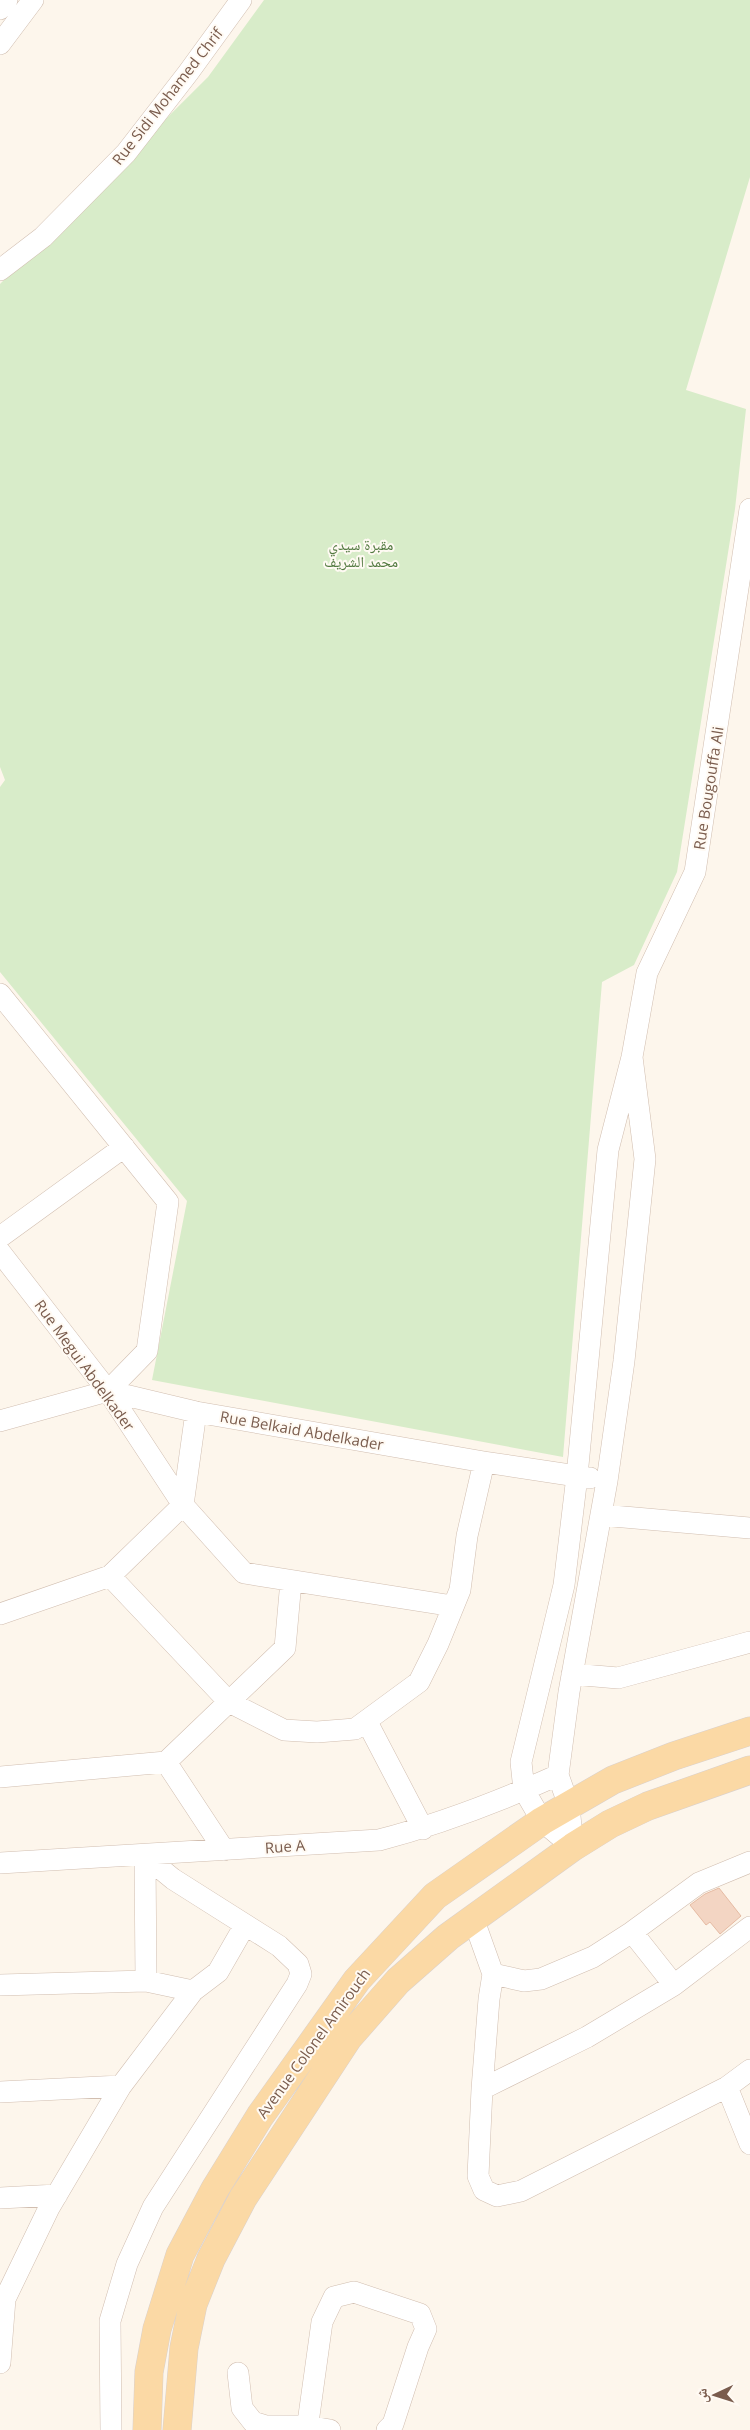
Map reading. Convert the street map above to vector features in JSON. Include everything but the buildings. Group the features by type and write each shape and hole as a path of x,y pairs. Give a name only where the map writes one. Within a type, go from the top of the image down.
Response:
{"main road":[{"name":"Avenue Colonel Amirouch","path":"147,2430 149,2372 160,2321 180,2255 215,2189 260,2116 357,1980 435,1896 542,1821 614,1780 674,1756 750,1731"},
{"name":"Avenue Colonel Amirouch","path":"177,2430 184,2348 193,2304 211,2259 243,2198 348,2038 398,1982 448,1937 573,1847 610,1824 648,1806 750,1770"}],"street":[{"path":"0,9 7,0"},
{"path":"0,44 33,0"},
{"name":"Rue Sidi Mohamed Chrif","path":"0,270 43,237 126,153 241,0"},
{"name":"Rue Bougouffa Ali","path":"632,1057 647,973 695,872 750,508"},
{"path":"0,994 168,1202 147,1351 108,1391"},
{"path":"573,1847 542,1821 524,1790 521,1762 564,1585 577,1476 608,1150 632,1057"},
{"path":"573,1847 569,1806 558,1775 572,1674 607,1481 624,1361 645,1159 632,1057"},
{"path":"0,1237 124,1147"},
{"name":"Rue Megui Abdelkader","path":"0,1252 108,1391 183,1506 244,1574 454,1606"},
{"name":"Rue Belkaid Abdelkader","path":"0,1420 108,1391 196,1412 484,1462 607,1481"},
{"path":"0,1614 110,1576 183,1506 196,1412"},
{"path":"110,1576 228,1702 284,1730 317,1732 355,1728 367,1722 419,1682 438,1644 460,1590 466,1536 484,1462"},
{"path":"601,1515 750,1528"},
{"path":"0,1777 166,1762 285,1648 291,1581"},
{"path":"572,1674 618,1678 750,1642"},
{"path":"367,1722 423,1828"},
{"path":"166,1762 224,1850"},
{"name":"Rue A","path":"0,1863 145,1856 379,1840 423,1828 524,1790 558,1775"},
{"path":"111,2430 110,2321 127,2264 153,2207 297,1984 301,1974 298,1964 279,1946 174,1879 145,1856"},
{"path":"145,1856 146,1981"},
{"path":"493,1974 524,1981 541,1979 593,1956 632,1932 699,1882 750,1862"},
{"path":"473,1918 493,1974 488,1999 478,2176 484,2190 497,2196 520,2191 727,2086 750,2070"},
{"path":"0,2363 2,2299 57,2195 121,2086 193,1991 218,1972 245,1925"},
{"path":"482,2090 587,2038 674,1985 750,1927"},
{"path":"632,1932 674,1985"},
{"path":"0,1985 146,1981 193,1991"},
{"path":"0,2092 121,2086"},
{"path":"727,2086 750,2144"},
{"path":"0,2198 57,2195"},
{"path":"307,2428 322,2322 334,2297 354,2292 420,2314 426,2329 418,2347 393,2424 387,2430"},
{"path":"238,2373 242,2408 253,2422 266,2426 330,2430"}],"green space":[{"name":"مقبرة سيدي محمد الشريف","path":"264,0 750,0 750,177 686,390 746,409 735,509 677,872 634,965 602,982 563,1457 152,1380 187,1201 0,972 0,787 5,780 0,767 0,284 208,77"}]}
